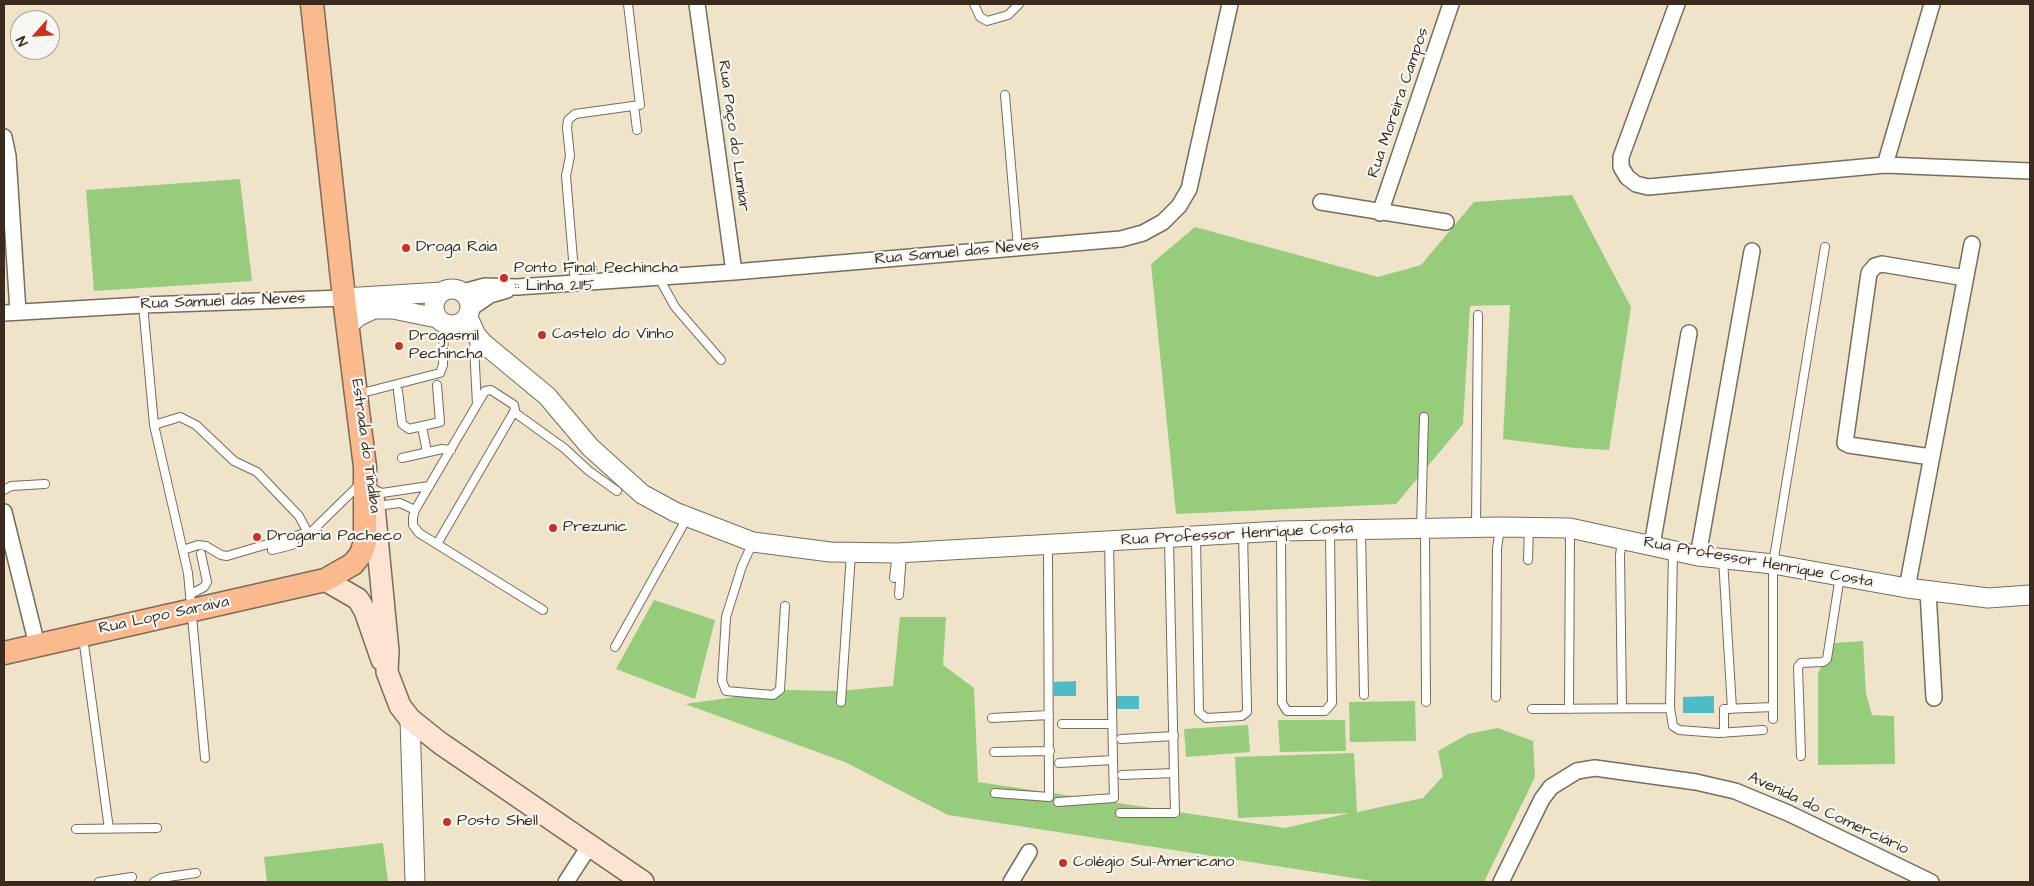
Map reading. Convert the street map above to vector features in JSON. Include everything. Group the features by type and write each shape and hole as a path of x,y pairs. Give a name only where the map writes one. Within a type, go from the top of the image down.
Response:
{"main road":[{"name":"Estrada do Tindiba","path":"312,4 347,326 369,485 388,651 387,672 394,694 410,719 460,757 644,882"},
{"name":"Rua Lopo Saraiva","path":"4,654 83,634 192,602 325,580 353,564 361,554 365,542 369,485"},
{"path":"325,580 358,598 387,672"}],"street":[{"name":"Rua Paço do Lumiar","path":"697,4 734,272"},
{"name":"Rua Samuel das Neves","path":"467,306 486,286 516,287 734,272 1121,239 1143,233 1163,222 1180,206 1189,189 1230,4"},
{"name":"Rua Moreira Campos","path":"1380,213 1451,4"},
{"path":"1677,4 1621,158 1621,167 1627,177 1636,184 1648,187 1885,165 2030,171"},
{"path":"1885,165 1932,4"},
{"path":"4,137 8,156 11,313"},
{"path":"1321,202 1380,213 1446,222"},
{"path":"1907,588 1972,244"},
{"path":"1698,556 1752,251"},
{"path":"1931,457 1846,443 1869,273 1875,266 1882,264 1965,278"},
{"path":"456,289 467,306 458,325 442,322 434,306 442,292 456,289"},
{"name":"Rua Samuel das Neves","path":"11,313 143,305 344,298 442,292"},
{"name":"Rua Professor Henrique Costa","path":"467,306 476,335 547,396 590,447 642,494 687,518 753,542 796,549 852,554 1048,546 1330,529 1570,528 1698,556 1773,564 1907,588 1988,598 2030,595"},
{"name":"Rua Professor Henrique Costa","path":"347,326 359,316 374,309 393,310 442,322 474,347 503,360"},
{"path":"1652,545 1689,333"},
{"path":"4,512 37,645"},
{"path":"1928,591 1934,698"},
{"path":"410,719 415,882"},
{"name":"Avenida do Comerciário","path":"1501,882 1542,799 1551,787 1577,771 1595,768 1696,782 1735,791 1788,813 1932,882"},
{"path":"566,882 590,846"},
{"path":"1011,882 1029,852"}],"lane":[{"path":"575,283 566,176 570,166 566,128 568,120 575,114 640,106 628,4"},
{"path":"974,4 980,17 987,21 1008,15 1019,4"},
{"path":"1005,95 1018,248"},
{"path":"634,106 637,130"},
{"path":"1773,719 1773,564 1825,247"},
{"path":"659,278 675,307 721,360"},
{"path":"143,305 154,424 183,550 192,602 205,758"},
{"path":"1476,527 1478,315"},
{"path":"357,394 440,374 443,365 442,322"},
{"path":"474,347 477,404"},
{"path":"398,391 404,427 408,429 422,427 440,422 437,385"},
{"path":"436,544 514,412 514,404 488,389 477,404 416,510 413,517 415,529 436,544 543,610"},
{"path":"514,412 564,448 589,471 617,491"},
{"path":"154,424 180,417 196,425 234,460 257,472 299,516 308,533"},
{"path":"1424,417 1423,528 1426,702"},
{"path":"422,427 427,452"},
{"path":"402,458 427,452 451,450"},
{"path":"4,490 11,486 45,484"},
{"path":"183,550 198,545 206,546 221,555 227,556 308,533 369,485"},
{"path":"369,485 382,492 429,486"},
{"path":"369,485 416,510"},
{"path":"615,647 687,518"},
{"path":"1496,697 1497,549 1500,527"},
{"path":"1528,560 1529,528"},
{"path":"1569,709 1570,528"},
{"path":"1281,531 1282,703 1287,712 1325,711 1332,704 1330,529"},
{"path":"1361,529 1364,695"},
{"path":"1196,537 1198,712 1206,718 1242,716 1247,712 1248,708 1244,533"},
{"path":"272,550 292,545 294,543 293,537"},
{"path":"1120,813 1175,813 1168,539"},
{"path":"1622,539 1620,555 1622,708"},
{"path":"1058,802 1114,798 1109,541"},
{"path":"753,542 742,566 726,617 722,681 726,691 773,695 780,690 785,606"},
{"path":"995,793 1049,797 1048,546"},
{"path":"1674,551 1670,708 1672,726 1676,729 1724,733 1763,730"},
{"path":"894,578 899,553"},
{"path":"898,595 899,553"},
{"path":"192,602 207,582 201,554"},
{"path":"841,702 852,554"},
{"path":"1723,558 1732,709"},
{"path":"1801,756 1798,667 1801,663 1823,662 1827,658 1840,576"},
{"path":"83,634 109,828"},
{"path":"1724,733 1724,709 1773,707"},
{"path":"1532,709 1670,708"},
{"path":"992,718 1049,714"},
{"path":"1062,724 1112,724"},
{"path":"1121,739 1174,736"},
{"path":"994,752 1050,752"},
{"path":"1059,763 1113,760"},
{"path":"1122,775 1174,773"},
{"path":"76,829 157,828"},
{"path":"154,882 161,878 196,873"},
{"path":"99,882 132,877"}],"green space":[{"path":"240,179 252,281 94,291 86,190"},
{"path":"1572,195 1631,307 1609,450 1575,448 1503,439 1510,305 1470,306 1463,424 1396,504 1176,514 1151,264 1195,227 1378,277 1421,265 1474,202"},
{"path":"654,600 715,620 695,699 616,669"},
{"path":"900,617 946,617 943,665 974,688 978,782 1285,828 1349,813 1238,818 1235,757 1354,753 1357,812 1423,798 1443,776 1438,751 1468,734 1498,728 1533,741 1535,777 1484,882 1379,882 948,815 845,762 685,704 785,690 838,691 893,686"},
{"path":"1863,641 1866,693 1872,715 1894,716 1895,764 1818,765 1818,673 1834,643"},
{"path":"1415,701 1416,741 1350,742 1349,702"},
{"path":"1278,720 1345,720 1346,751 1280,752"},
{"path":"1248,725 1250,752 1186,757 1184,729"},
{"path":"383,843 388,882 267,882 264,857"}],"water":[{"path":"1076,681 1076,696 1054,696 1054,682"},
{"path":"1116,696 1139,696 1139,709 1116,709"},
{"path":"1714,696 1714,713 1683,713 1683,697"}],"place":[{"name":"Droga Raia","path":"406,248"},
{"name":"Ponto Final: Pechincha :: Linha 2115","path":"504,278"},
{"name":"Castelo do Vinho","path":"542,335"},
{"name":"Drogasmil Pechincha","path":"399,346"},
{"name":"Prezunic","path":"553,528"},
{"name":"Drogaria Pacheco","path":"257,537"},
{"name":"Posto Shell","path":"447,822"},
{"name":"Colégio Sul-Americano","path":"1063,863"}]}
